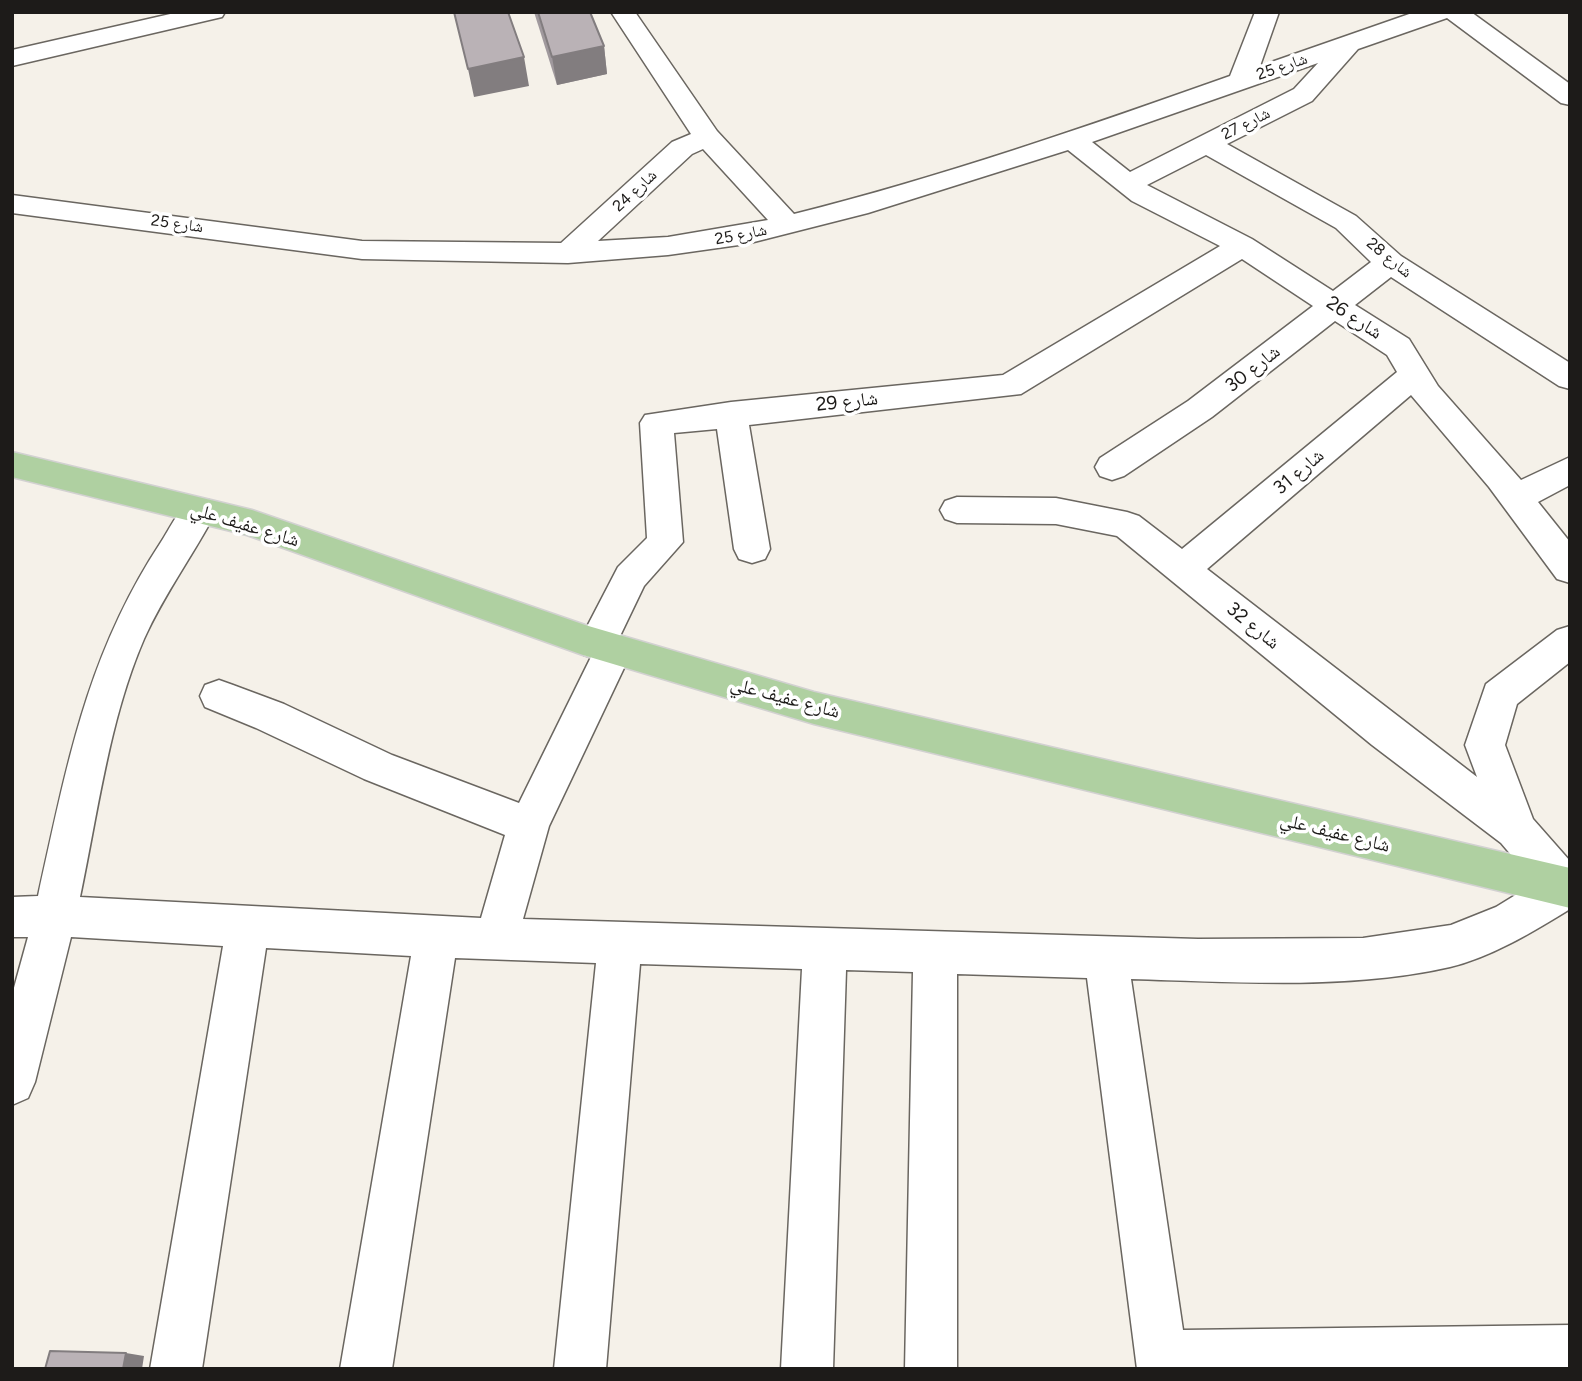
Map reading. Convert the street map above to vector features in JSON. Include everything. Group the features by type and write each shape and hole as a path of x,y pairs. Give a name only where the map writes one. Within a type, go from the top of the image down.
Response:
{"main road":[{"name":"شارع عفيف علي","path":"12,464 252,523 606,647 814,708 1568,888"}],"street":[{"path":"12,58 212,12"},
{"path":"623,12 707,137 788,225"},
{"path":"1241,82 1266,12"},
{"name":"شارع 25","path":"12,204 362,250 568,253 668,246 746,235 858,207 1072,140 1439,12"},
{"path":"1455,12 1570,97"},
{"name":"شارع 27","path":"1128,184 1303,95 1349,44"},
{"name":"شارع 24","path":"568,253 682,148 707,137"},
{"name":"شارع 26","path":"1072,140 1142,195 1242,246 1398,347 1427,394 1516,498 1570,569"},
{"name":"شارع 28","path":"1206,144 1346,222 1390,263 1570,378"},
{"name":"شارع 29","path":"606,647 631,577 665,542 657,423 1010,386 1242,246"},
{"name":"شارع 30","path":"1112,467 1200,409 1390,263"},
{"name":"شارع 31","path":"1182,569 1415,375"},
{"path":"731,414 752,550"},
{"path":"1516,498 1570,469"},
{"path":"12,1082 55,916 96,728 125,640 163,568 201,510"},
{"name":"شارع 32","path":"957,510 1056,511 1127,525 1386,733 1516,830"},
{"path":"496,939 529,825 606,647"},
{"path":"12,917 55,916 436,937 1198,960 1363,959 1452,946 1511,921 1568,888 1516,830 1485,744 1500,695 1566,648"},
{"path":"219,696 270,716 378,767 529,825"},
{"path":"176,1369 248,927"},
{"path":"366,1369 436,937"},
{"path":"580,1369 620,942"},
{"path":"807,1369 825,947"},
{"path":"931,1369 935,950"},
{"path":"1106,956 1162,1362 1350,1362 1570,1351"}],"building":[{"path":"454,12 508,12 524,57 468,69"},
{"path":"538,12 590,12 604,46 552,57"},
{"path":"50,1351 126,1353 123,1369 45,1369"}]}
